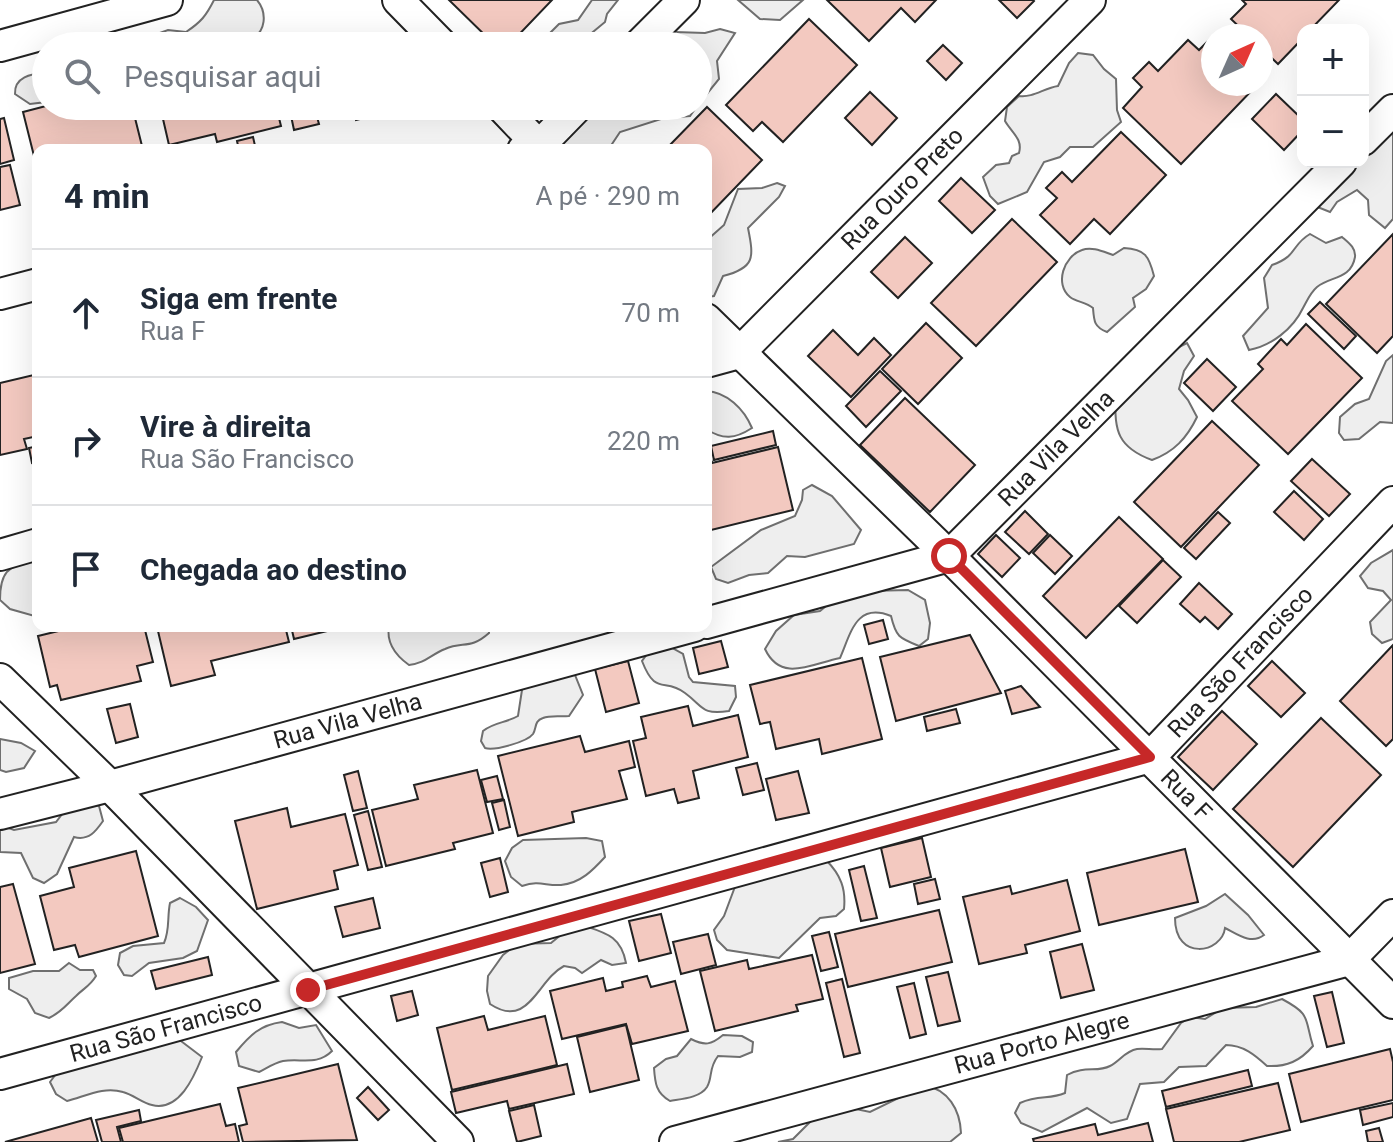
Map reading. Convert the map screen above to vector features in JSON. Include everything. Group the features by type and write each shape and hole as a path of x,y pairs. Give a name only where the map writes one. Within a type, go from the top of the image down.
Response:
{"street":[{"path":"51,32 167,0"},
{"path":"398,0 429,32"},
{"path":"652,32 684,0"},
{"name":"Rua Ouro Preto","path":"712,360 739,353 1090,0"},
{"path":"0,46 32,37"},
{"path":"1369,134 1393,110"},
{"path":"512,120 531,144"},
{"path":"540,144 564,120"},
{"name":"Rua Vila Velha","path":"712,621 949,556 1335,168"},
{"path":"0,294 32,286"},
{"name":"Rua F","path":"712,325 949,556 1393,1003"},
{"name":"Rua São Francisco","path":"0,1074 1150,757 1393,502"},
{"path":"0,555 32,546"},
{"name":"Rua Vila Velha","path":"0,814 672,632"},
{"path":"0,679 110,786 458,1142"},
{"path":"1349,960 1393,915"},
{"name":"Rua Porto Alegre","path":"675,1142 1349,960"}],"shaded area":[{"path":"214,0 257,0 264,22 259,32 186,32"},
{"path":"592,0 618,0 605,22 593,32 551,32 559,24 578,20"},
{"path":"738,0 803,0 780,20 760,19"},
{"path":"720,29 735,33 717,61 719,79 712,88 712,32 709,32"},
{"path":"1078,53 1093,55 1116,79 1117,110 1121,122 1093,147 1070,147 1060,157 1044,162 1027,192 998,204 990,196 983,177 996,165 1009,163 1012,156 1019,153 1018,140 1005,121 1007,107 1019,96 1029,96 1058,86 1069,63"},
{"path":"32,74 30,104 15,94 17,84"},
{"path":"1393,114 1393,219 1385,228 1369,215 1368,200 1357,190 1337,202 1330,212 1315,206 1341,168 1369,168 1369,138"},
{"path":"575,120 658,120 620,132 612,144 559,144 559,138"},
{"path":"777,183 785,186 779,197 748,228 751,254 747,265 723,276 712,296 712,236 724,225 738,189 762,188"},
{"path":"1310,234 1326,243 1342,237 1352,246 1353,264 1345,274 1315,289 1299,316 1280,335 1265,345 1249,350 1243,336 1268,308 1264,278 1272,265 1286,258"},
{"path":"1124,248 1145,255 1154,276 1146,289 1133,298 1135,307 1107,332 1096,323 1093,308 1072,299 1065,291 1063,271 1070,258 1082,250 1094,249 1113,255"},
{"path":"1187,343 1194,356 1184,371 1179,389 1197,417 1179,443 1152,460 1132,450 1120,437 1116,396 1173,350"},
{"path":"1393,355 1393,423 1380,422 1359,439 1344,440 1339,433 1340,417 1355,404 1369,399 1386,361"},
{"path":"712,392 734,403 752,428 729,437 712,432"},
{"path":"812,485 832,496 861,530 854,544 805,557 787,556 768,573 749,575 728,583 716,579 712,566 761,530 795,516 803,490"},
{"path":"1393,550 1393,639 1382,643 1372,634 1370,622 1391,600 1383,591 1368,588 1360,576 1371,563"},
{"path":"32,560 32,615 10,609 0,600 4,577 17,565"},
{"path":"850,586 869,591 908,590 925,600 930,623 928,639 919,646 907,641 897,633 891,616 870,613 856,622 840,658 808,667 779,666 765,649 776,631 794,615 820,611"},
{"path":"389,632 489,632 477,642 451,647 409,665 393,648"},
{"path":"665,644 683,654 693,682 735,686 736,697 729,711 708,711 678,689 652,679 642,661 650,650"},
{"path":"573,670 583,695 569,716 540,719 533,734 524,740 503,747 485,748 481,741 483,731 518,716 524,677"},
{"path":"0,739 21,743 35,751 24,768 6,772 0,770"},
{"path":"86,800 99,806 103,821 88,836 74,837 57,874 44,883 33,878 21,853 0,852 0,825 14,830 56,822 63,813"},
{"path":"586,838 602,841 605,857 581,879 561,885 538,883 522,886 511,877 505,861 512,848 523,840"},
{"path":"826,860 841,883 844,909 836,916 820,918 779,958 727,950 717,940 714,930 724,916 736,884"},
{"path":"1225,894 1264,935 1249,939 1225,928 1222,937 1208,947 1199,949 1182,942 1175,918 1206,906"},
{"path":"180,898 196,907 208,920 197,951 183,958 149,963 132,976 124,975 118,965 120,953 133,946 164,943 170,903"},
{"path":"582,925 605,933 616,941 626,963 612,965 601,960 582,973 564,966 523,1007 514,1011 503,1010 490,1004 488,976 503,955 517,944 551,943 568,929"},
{"path":"69,963 80,970 93,970 96,976 64,1008 49,1018 35,1013 27,999 9,989 9,978 33,971 59,971"},
{"path":"1282,999 1303,1014 1313,1046 1293,1062 1267,1066 1243,1049 1226,1045 1206,1066 1179,1067 1164,1082 1140,1084 1127,1119 1111,1123 1087,1108 1042,1132 1021,1123 1015,1113 1020,1103 1027,1100 1065,1093 1067,1075 1073,1072 1105,1068 1137,1049 1162,1049 1181,1023 1190,1017 1205,1019 1223,1008 1256,1007"},
{"path":"282,1022 299,1028 316,1025 332,1051 321,1058 283,1061 259,1072 239,1066 236,1052 246,1041 261,1028"},
{"path":"723,1035 742,1036 753,1042 752,1052 740,1057 718,1056 709,1083 700,1094 670,1101 662,1095 654,1068 666,1059 677,1056 691,1039 708,1043"},
{"path":"177,1038 202,1057 184,1091 178,1098 162,1106 145,1103 116,1090 95,1092 67,1101 56,1094 50,1082 62,1066 85,1067 90,1057"},
{"path":"925,1085 940,1091 955,1109 961,1133 950,1142 778,1142 793,1139 822,1110 856,1109 870,1112"}],"building":[{"path":"449,0 552,0 521,32 482,32"},
{"path":"827,0 936,0 915,22 901,8 869,41"},
{"path":"999,0 1033,0 1034,1 1017,18"},
{"path":"1242,0 1339,0 1316,24 1297,24 1297,44 1278,64 1273,59 1273,24 1236,24 1231,19 1246,4"},
{"path":"809,19 857,65 783,142 762,122 753,131 726,105"},
{"path":"1188,40 1199,50 1201,48 1201,96 1246,96 1181,164 1123,108 1142,87 1133,78 1149,62 1158,71"},
{"path":"943,45 962,63 946,80 927,61"},
{"path":"870,92 897,118 872,145 845,118"},
{"path":"1276,94 1297,114 1297,136 1284,150 1252,119"},
{"path":"32,110 32,120 136,120 142,144 32,144 32,148 23,112"},
{"path":"712,112 762,160 712,212 712,144 671,144 694,120 712,120"},
{"path":"4,118 14,160 0,164 0,119"},
{"path":"163,120 280,120 281,126 217,142 215,134 169,144"},
{"path":"292,120 318,120 319,124 294,130"},
{"path":"1121,132 1166,175 1110,234 1094,219 1070,244 1040,215 1057,198 1046,188 1062,172 1072,182"},
{"path":"253,137 255,144 238,144 237,141"},
{"path":"10,165 20,205 0,210 0,167"},
{"path":"961,178 995,210 972,233 939,201"},
{"path":"1012,219 1057,262 976,346 931,303"},
{"path":"1393,234 1393,336 1377,353 1326,304"},
{"path":"905,237 932,263 898,298 871,272"},
{"path":"1320,302 1356,336 1344,349 1308,314"},
{"path":"926,323 962,358 918,404 882,369"},
{"path":"1306,324 1362,378 1288,454 1232,401 1263,369 1258,364 1281,339 1287,345"},
{"path":"833,330 858,355 874,338 891,355 851,397 808,356"},
{"path":"1207,359 1236,387 1213,411 1184,383"},
{"path":"880,371 901,391 866,427 846,406"},
{"path":"32,375 32,437 24,439 27,449 0,455 0,383"},
{"path":"905,398 975,465 930,512 860,445"},
{"path":"1212,421 1259,465 1181,547 1134,502"},
{"path":"773,431 776,445 714,460 712,446"},
{"path":"778,447 793,510 712,530 712,463"},
{"path":"1312,459 1350,494 1329,516 1291,481"},
{"path":"1294,491 1323,519 1304,540 1274,512"},
{"path":"1025,511 1048,534 1029,554 1005,532"},
{"path":"1218,512 1230,523 1196,559 1184,548"},
{"path":"1119,517 1163,559 1086,638 1043,596"},
{"path":"996,535 1020,558 1002,577 978,554"},
{"path":"1050,535 1072,556 1055,574 1033,553"},
{"path":"1163,560 1181,577 1137,623 1119,606"},
{"path":"1199,583 1232,614 1218,629 1205,617 1200,622 1180,604"},
{"path":"883,620 888,639 869,644 864,625"},
{"path":"54,632 146,632 153,662 137,666 141,681 61,700 57,685 50,687 38,636"},
{"path":"158,632 286,632 289,642 211,661 215,675 171,686"},
{"path":"292,632 323,632 294,639"},
{"path":"970,635 1001,693 896,721 880,657"},
{"path":"721,641 728,667 699,674 693,648"},
{"path":"1393,645 1393,739 1386,746 1340,701"},
{"path":"862,658 882,739 822,754 819,739 776,749 770,722 760,724 750,685"},
{"path":"628,661 639,703 606,712 595,669"},
{"path":"1272,661 1305,693 1281,717 1248,686"},
{"path":"1021,686 1040,707 1012,714 1005,691"},
{"path":"130,704 138,737 116,743 107,709"},
{"path":"688,706 693,726 738,715 748,757 693,771 699,798 678,803 674,789 646,796 633,741 646,738 641,717"},
{"path":"956,709 960,723 927,731 924,717"},
{"path":"1222,711 1257,744 1213,790 1178,757"},
{"path":"1321,718 1381,775 1293,867 1233,809"},
{"path":"580,736 585,752 629,741 635,767 619,771 627,799 572,812 574,822 518,836 498,756"},
{"path":"757,763 764,790 743,795 736,768"},
{"path":"477,770 493,833 453,843 455,849 386,866 372,810 418,799 414,785"},
{"path":"358,771 367,808 353,811 344,775"},
{"path":"798,771 809,813 776,820 766,779"},
{"path":"497,776 503,799 487,802 481,780"},
{"path":"504,800 510,827 499,830 492,803"},
{"path":"287,808 291,827 345,814 358,865 334,871 338,889 257,909 235,821"},
{"path":"368,811 382,867 368,870 354,815"},
{"path":"922,838 931,877 890,887 881,848"},
{"path":"1185,849 1198,902 1099,925 1087,873"},
{"path":"136,851 158,936 79,957 75,945 54,950 40,896 74,887 69,868"},
{"path":"500,858 508,892 490,897 481,863"},
{"path":"864,866 877,918 861,921 849,870"},
{"path":"935,879 940,899 918,904 914,884"},
{"path":"1067,880 1080,931 1025,945 1027,953 979,964 963,897 1010,886 1012,894"},
{"path":"13,884 35,964 0,973 0,887"},
{"path":"373,898 380,928 343,937 335,907"},
{"path":"939,910 952,962 848,987 835,934"},
{"path":"661,914 671,953 639,961 629,921"},
{"path":"829,932 838,967 821,971 812,936"},
{"path":"708,934 716,965 681,974 673,942"},
{"path":"1082,944 1094,990 1061,998 1050,952"},
{"path":"812,955 823,999 796,1005 798,1011 715,1031 700,971 747,960 749,969"},
{"path":"208,957 212,975 156,989 151,971"},
{"path":"948,972 960,1021 938,1026 926,977"},
{"path":"647,976 651,987 675,981 688,1031 632,1044 626,1024 562,1039 550,991 603,978 606,991 623,987 622,982"},
{"path":"842,979 860,1053 844,1057 826,983"},
{"path":"914,983 926,1034 910,1038 897,987"},
{"path":"412,991 418,1015 397,1021 391,996"},
{"path":"1332,992 1344,1043 1327,1047 1314,996"},
{"path":"484,1016 488,1030 545,1016 557,1065 452,1090 437,1028"},
{"path":"626,1025 639,1080 590,1092 577,1037"},
{"path":"1390,1049 1393,1100 1301,1122 1289,1074"},
{"path":"338,1064 357,1140 243,1142 239,1126 247,1124 238,1088"},
{"path":"567,1064 574,1094 509,1109 507,1101 456,1113 451,1092"},
{"path":"1248,1070 1252,1086 1166,1107 1162,1091"},
{"path":"1278,1083 1290,1130 1239,1142 1174,1142 1166,1109"},
{"path":"368,1087 389,1110 378,1120 357,1098"},
{"path":"1393,1103 1393,1117 1363,1125 1360,1110"},
{"path":"220,1104 226,1126 235,1124 239,1142 123,1142 119,1128"},
{"path":"534,1105 541,1136 517,1142 509,1111"},
{"path":"139,1110 141,1121 117,1127 121,1142 102,1142 96,1120"},
{"path":"91,1118 98,1142 5,1142"},
{"path":"1148,1123 1153,1142 1034,1142 1033,1139 1095,1124 1098,1135"},
{"path":"1379,1128 1383,1142 1368,1142 1366,1131"}],"route":[{"path":"308,990 1150,757 949,556"}]}
